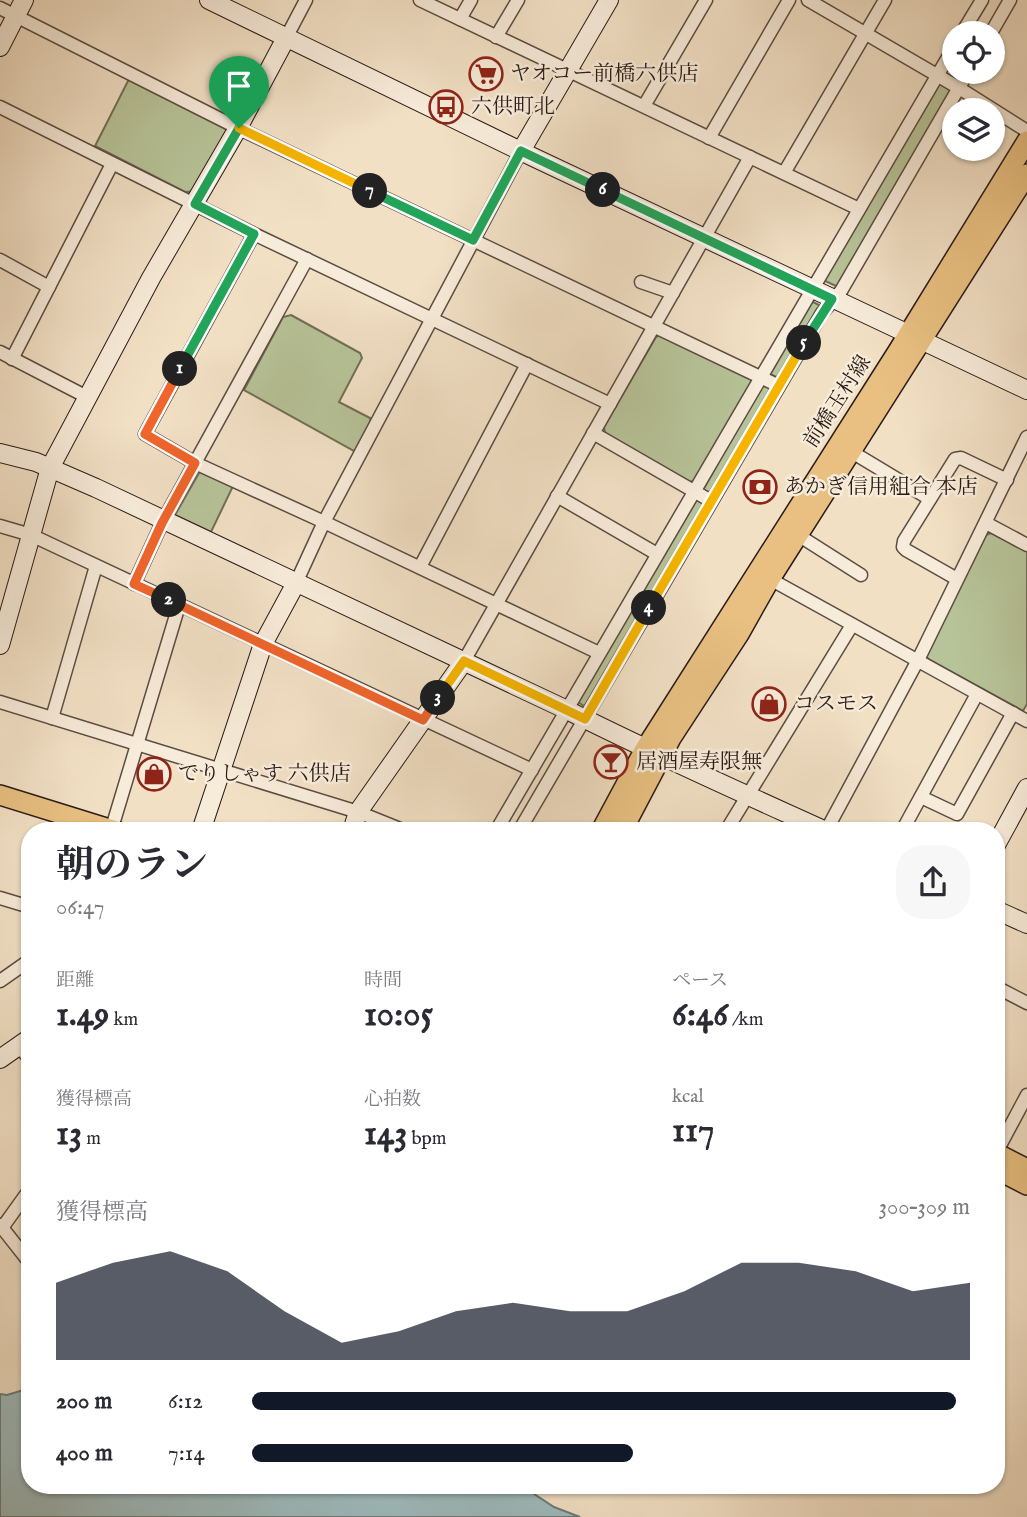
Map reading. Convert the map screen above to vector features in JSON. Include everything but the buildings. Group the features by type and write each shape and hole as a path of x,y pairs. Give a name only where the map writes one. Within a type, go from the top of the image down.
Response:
{"main road":[{"name":"前橋玉村線","path":"626,822 653,752 739,634 852,452 1027,141"},
{"name":"前橋玉村線","path":"607,822 916,337 931,323 1027,174"},
{"path":"0,794 86,822"},
{"path":"1005,1158 1027,1169"},
{"path":"1005,1174 1027,1185"}],"street":[{"path":"209,0 1027,390"},
{"path":"0,645 50,468 87,397 239,128 306,0"},
{"path":"421,0 859,209"},
{"path":"460,19 471,0"},
{"path":"496,37 518,0"},
{"path":"204,822 263,643 473,240 521,151 609,0"},
{"path":"644,106 706,0"},
{"path":"709,138 789,0"},
{"path":"808,0 1027,131"},
{"path":"784,173 885,0"},
{"path":"969,21 982,0"},
{"path":"998,21 1010,0"},
{"path":"0,47 13,8 239,128 779,386"},
{"path":"501,822 942,67"},
{"path":"524,822 779,386 832,299 841,291 961,84"},
{"path":"0,107 307,260 610,404"},
{"path":"355,822 358,813 464,661 498,604 750,157"},
{"path":"12,359 112,164"},
{"path":"254,234 145,434 195,463 599,653"},
{"path":"0,260 50,287"},
{"path":"134,584 163,521 307,260"},
{"path":"641,282 673,293"},
{"path":"0,352 87,397"},
{"path":"420,568 527,364"},
{"path":"593,433 711,501"},
{"path":"831,822 918,660 1027,438"},
{"path":"852,452 930,499"},
{"path":"0,453 50,468 806,822"},
{"path":"957,579 904,547 904,541 958,457 1007,480"},
{"path":"557,496 657,554"},
{"path":"986,523 1027,545"},
{"path":"0,526 31,535 532,770"},
{"path":"799,535 861,575"},
{"path":"52,719 96,566"},
{"path":"771,579 1027,721"},
{"path":"116,822 177,612"},
{"path":"731,822 852,625"},
{"path":"907,822 977,694"},
{"path":"0,702 222,769 382,822"},
{"path":"921,797 957,814 1013,713"},
{"path":"1005,828 1027,788"},
{"path":"0,898 21,904"},
{"path":"1005,914 1027,923"},
{"path":"0,980 21,966"},
{"path":"1005,992 1027,1003"},
{"path":"0,1059 21,1050"},
{"path":"1005,1136 1027,1096"},
{"path":"21,1201 1,1227 21,1252"}],"green space":[{"path":"130,77 227,125 229,131 197,191 185,192 95,146"},
{"path":"938,85 950,88 951,92 948,98 942,98 942,108 838,287 823,280"},
{"path":"811,301 821,306 781,375 776,377 770,374"},
{"path":"291,315 360,353 362,358 339,402 370,418 371,422 356,452 244,390 283,317"},
{"path":"662,334 750,376 752,382 694,481 689,482 605,433 604,427 656,337"},
{"path":"762,385 771,386 771,392 713,491 703,490"},
{"path":"205,471 234,484 211,532 175,515 199,473"},
{"path":"697,498 704,504 586,707 576,701"},
{"path":"991,533 1027,551 1027,704 1023,711 928,659 926,654 986,535"}],"water":[{"path":"21,1391 21,1494 534,1494 554,1507 580,1517 0,1517 0,1394"}],"place":[{"name":"ヤオコー前橋六供店","path":"486,74"},
{"name":"六供町北","path":"446,107"},
{"name":"あかぎ信用組合 本店","path":"760,487"},
{"name":"コスモス","path":"769,704"},
{"name":"居酒屋寿限無","path":"611,762"},
{"name":"でりしゃす 六供店","path":"154,774"}],"route":[{"path":"239,128 473,240 521,151 832,299 585,719 464,661 423,720 134,584 162,523 195,463 145,434 254,234 195,204 239,128"}]}
